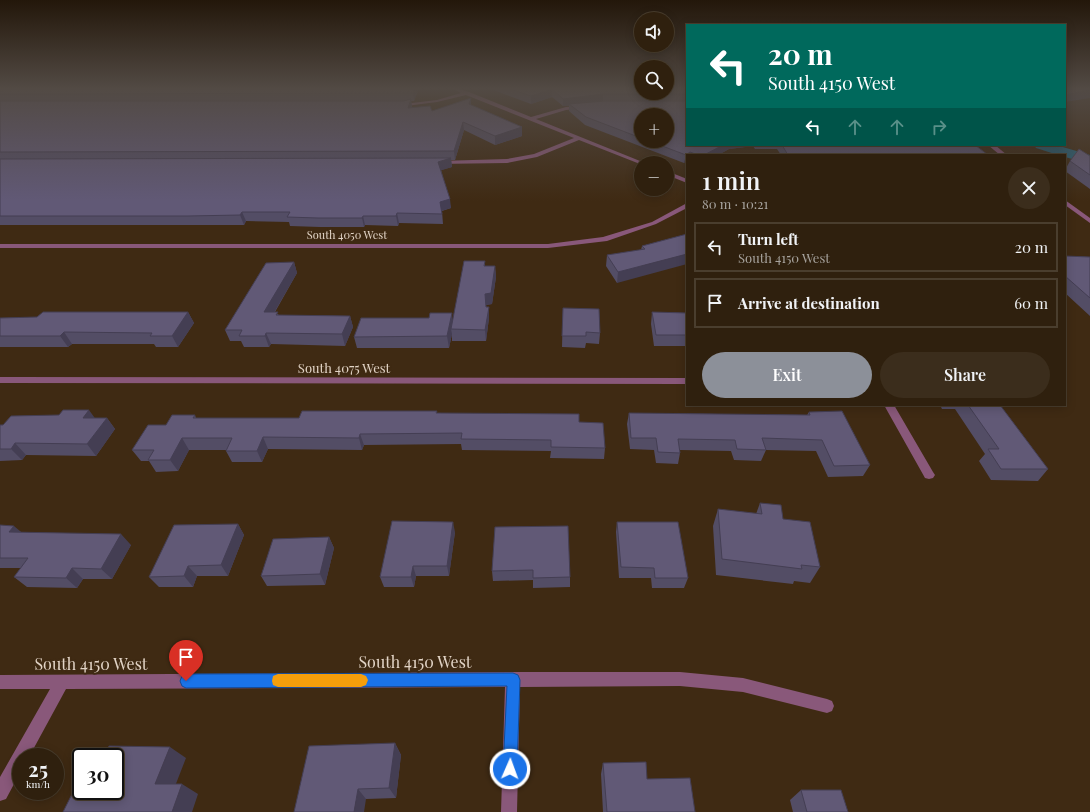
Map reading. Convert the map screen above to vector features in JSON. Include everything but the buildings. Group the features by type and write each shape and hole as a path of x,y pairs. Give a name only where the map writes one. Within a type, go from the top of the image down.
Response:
{"street":[{"path":"547,126 634,160"},
{"path":"432,163 507,161 535,156 578,138"},
{"path":"992,146 1003,154"},
{"path":"674,176 686,181"},
{"path":"1066,203 1090,221"},
{"name":"South 4050 West","path":"0,246 548,246 604,239 654,223 686,206"},
{"name":"South 4075 West","path":"0,380 686,381"},
{"path":"890,406 929,475"},
{"name":"South 4150 West","path":"0,682 680,679 743,685 827,706"},
{"path":"509,812 513,680"},
{"path":"0,793 62,682"}],"waterway":[{"path":"1044,146 1090,160"}],"slow traffic":[{"path":"278,681 361,680"}],"route":[{"path":"186,681 513,680 510,769"}]}
